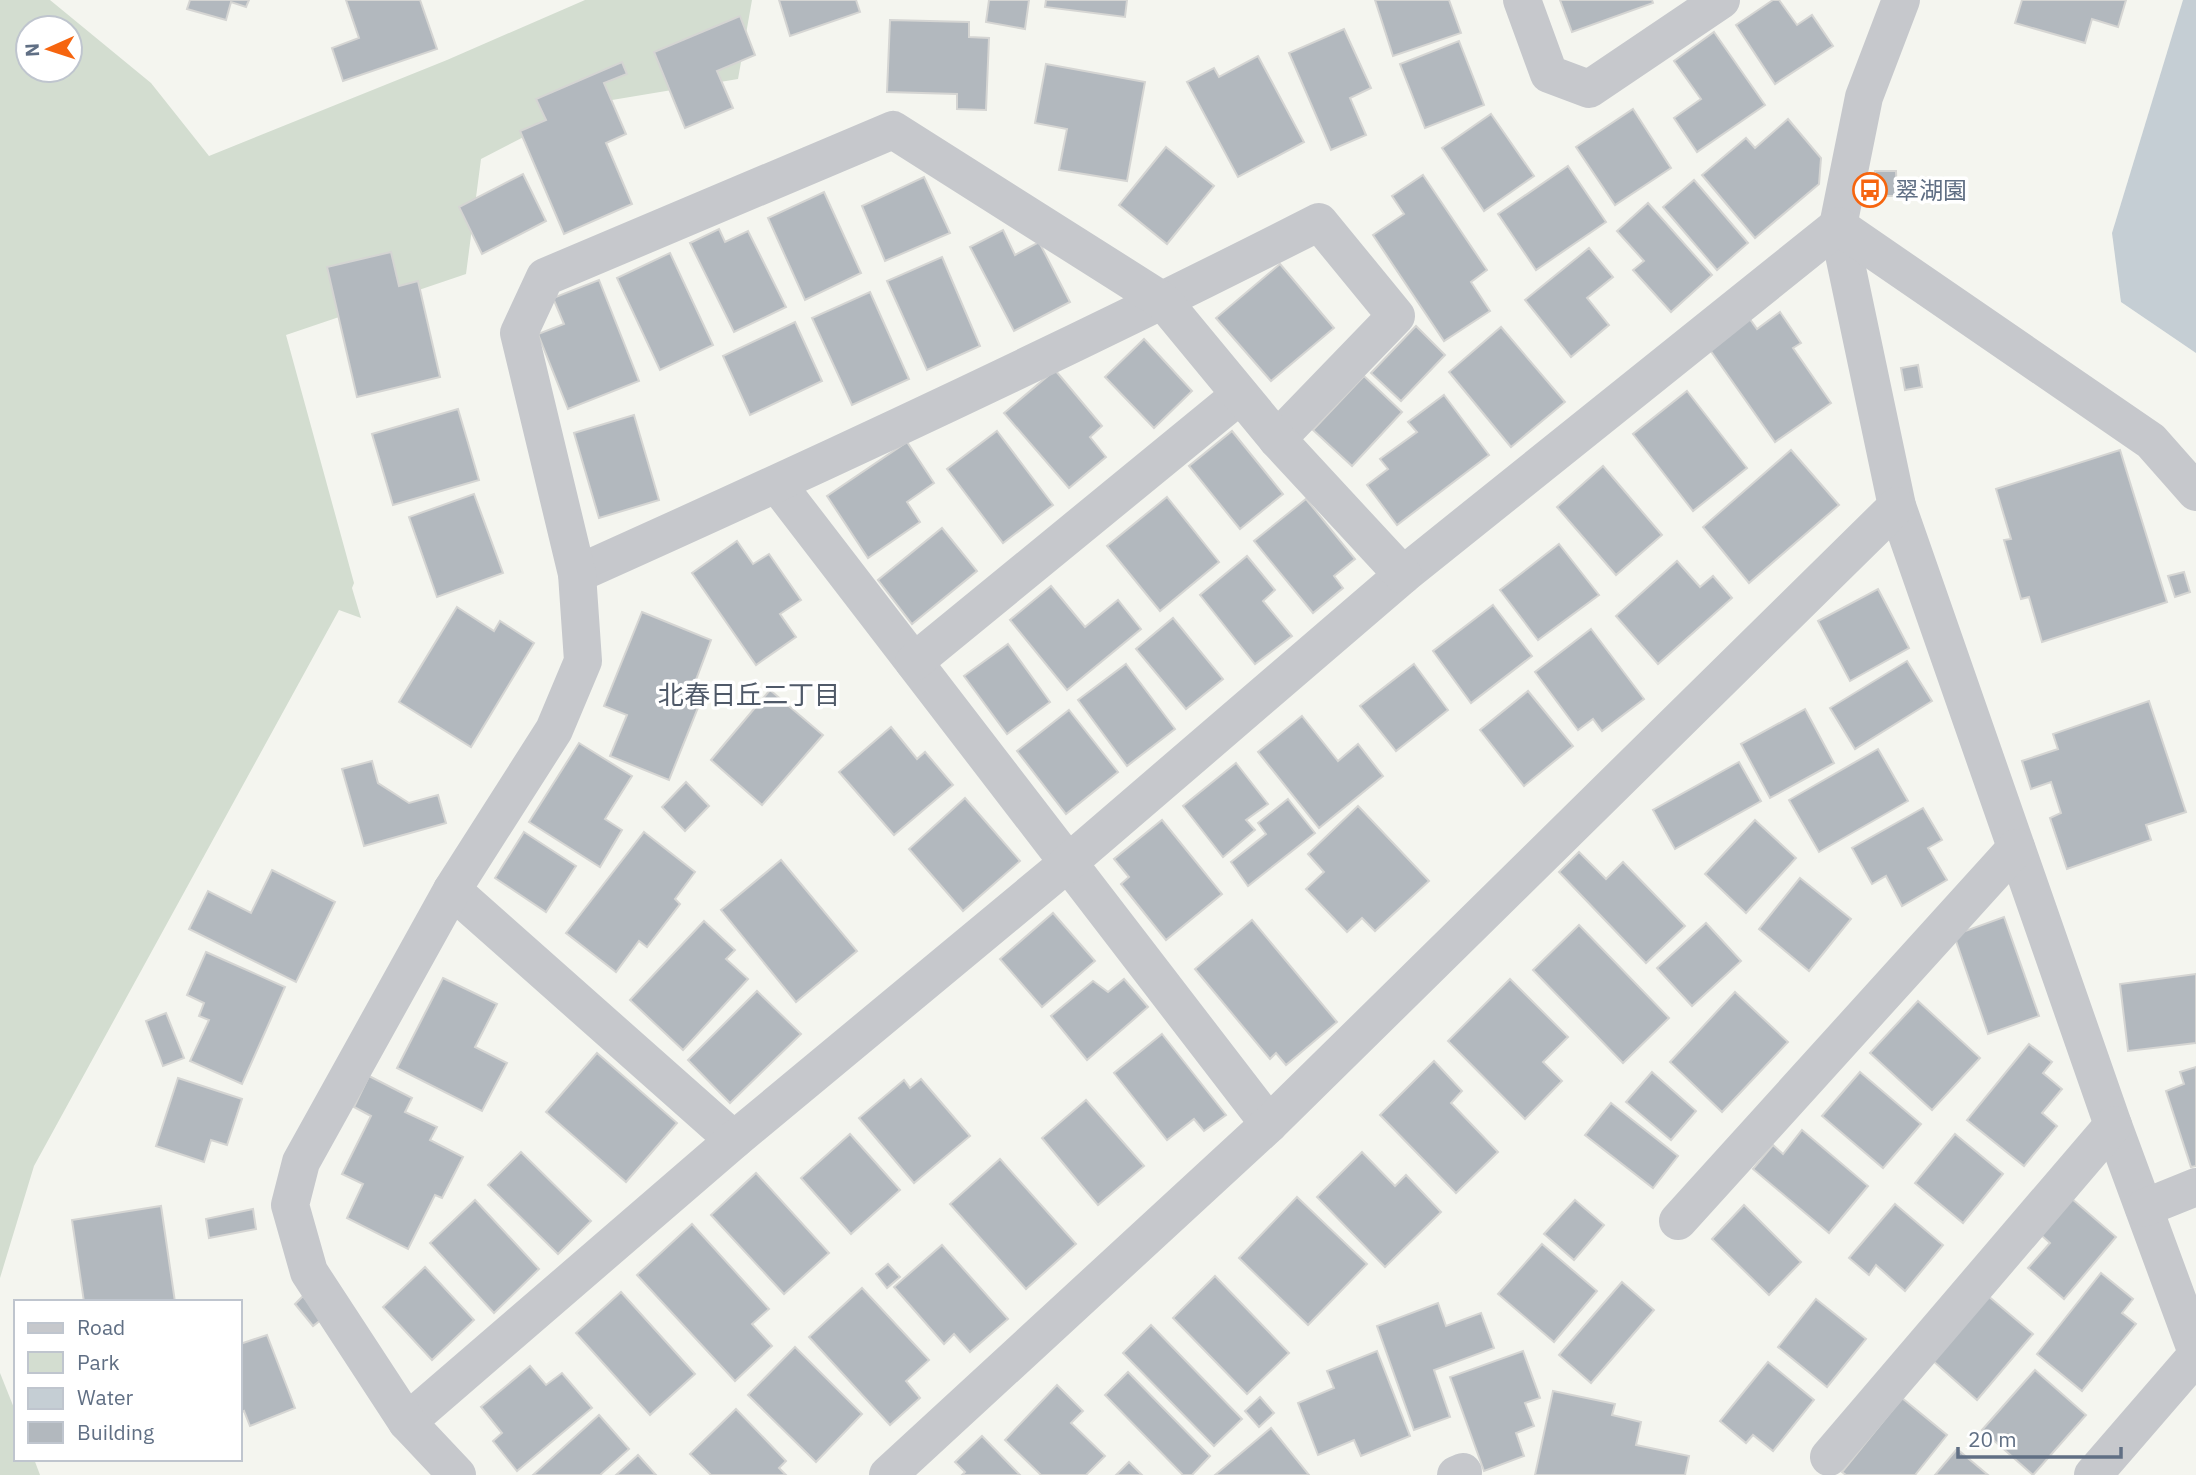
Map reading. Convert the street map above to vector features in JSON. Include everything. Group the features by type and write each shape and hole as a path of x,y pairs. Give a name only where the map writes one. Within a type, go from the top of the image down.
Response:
{"street":[{"path":"1522,0 1549,74 1589,89 1721,0"},
{"path":"1901,0 1864,97 1838,226 1897,506 2113,1125 2196,1350"},
{"path":"457,1475 407,1422 309,1272 290,1205 301,1162 452,890 554,730 583,661 577,574 519,333 545,277 893,130 1163,301 1277,439 1403,575"},
{"path":"577,574 777,484 1163,301 1320,222 1396,316 1277,439"},
{"path":"1838,226 2151,441 2196,492"},
{"path":"407,1422 734,1140 1069,862 1403,575 1838,226"},
{"path":"914,662 1240,395"},
{"path":"777,484 1269,1124"},
{"path":"888,1475 1269,1124 1897,506"},
{"path":"1678,1221 2016,848"},
{"path":"452,890 734,1140"},
{"path":"1829,1457 2113,1125"},
{"path":"2144,1208 2196,1187"},
{"path":"2093,1475 2196,1356"}],"green space":[{"path":"0,0 50,0 67,14 14,14 14,84 84,84 84,28 151,83 209,156 447,60 585,0 752,0 738,79 588,104 481,159 466,274 286,335 354,583 352,588 361,618 339,610 34,1166 0,1278"},
{"path":"0,1373 14,1408 14,1461 35,1461 40,1475 0,1475"}],"water":[{"path":"2183,0 2196,0 2196,353 2121,302 2112,233"}],"building":[{"path":"190,0 249,0 246,7 231,2 226,20 187,9"},
{"path":"346,0 420,0 437,49 343,81 332,48 359,38"},
{"path":"779,0 856,0 860,12 790,36"},
{"path":"989,0 1029,0 1025,29 986,22"},
{"path":"1046,0 1127,0 1125,17 1045,7"},
{"path":"1375,0 1449,0 1461,33 1393,56"},
{"path":"1560,0 1652,0 1653,3 1572,32"},
{"path":"1773,0 1779,0 1797,25 1812,15 1833,46 1775,84 1736,25"},
{"path":"2022,0 2126,0 2118,27 2092,19 2085,43 2015,23"},
{"path":"740,16 755,55 717,71 733,108 685,128 654,52"},
{"path":"890,20 969,22 969,37 989,38 986,110 957,109 957,94 887,92"},
{"path":"1344,29 1371,88 1350,98 1366,135 1331,150 1289,53"},
{"path":"1714,32 1765,105 1697,152 1674,118 1701,99 1674,61"},
{"path":"1459,41 1484,105 1425,128 1400,64"},
{"path":"1258,56 1304,142 1238,177 1187,82 1214,68 1219,77"},
{"path":"622,62 627,74 604,83 626,134 606,143 632,204 564,234 520,131 546,120 536,99"},
{"path":"1046,64 1145,82 1127,181 1059,170 1067,129 1035,123"},
{"path":"1633,109 1671,168 1615,205 1576,147"},
{"path":"1491,114 1534,176 1484,211 1442,148"},
{"path":"1788,119 1821,158 1819,184 1755,238 1702,175 1746,138 1755,148"},
{"path":"1166,147 1214,186 1167,244 1119,205"},
{"path":"1568,166 1606,222 1536,270 1498,214"},
{"path":"1875,171 1896,171 1897,196 1876,196"},
{"path":"523,174 546,221 482,254 459,207"},
{"path":"1423,175 1487,270 1471,282 1490,311 1444,341 1373,235 1404,214 1392,196"},
{"path":"924,177 950,233 885,261 862,206"},
{"path":"1694,180 1748,243 1717,270 1663,207"},
{"path":"824,192 861,273 805,300 768,218"},
{"path":"1648,203 1712,275 1671,312 1633,270 1644,261 1617,231"},
{"path":"719,229 725,242 748,231 786,307 734,332 690,243"},
{"path":"1003,230 1015,255 1039,242 1070,302 1014,331 970,247"},
{"path":"1589,248 1613,277 1587,298 1609,325 1571,357 1525,300"},
{"path":"391,252 399,286 418,281 440,377 357,397 327,267"},
{"path":"670,253 713,345 660,370 617,278"},
{"path":"942,257 980,346 927,370 887,281"},
{"path":"1280,264 1334,328 1271,381 1216,318"},
{"path":"599,280 639,381 568,409 538,334 564,324 553,298"},
{"path":"870,292 909,379 852,405 812,318"},
{"path":"1780,312 1801,343 1793,348 1831,403 1775,442 1708,347 1749,318 1757,329"},
{"path":"795,322 822,381 750,415 723,356"},
{"path":"1416,326 1445,355 1401,401 1371,373"},
{"path":"1501,327 1565,402 1511,447 1449,372"},
{"path":"1144,339 1192,391 1154,428 1105,377"},
{"path":"1918,365 1922,387 1905,390 1901,368"},
{"path":"1055,370 1102,426 1090,437 1106,457 1069,488 1004,413"},
{"path":"1364,376 1402,412 1352,466 1313,430"},
{"path":"1687,391 1747,468 1693,511 1633,434"},
{"path":"1444,395 1489,455 1397,525 1367,485 1388,469 1380,459 1417,432 1408,422"},
{"path":"458,409 479,480 393,505 372,434"},
{"path":"634,415 659,500 599,518 574,433"},
{"path":"997,431 1053,505 1003,543 947,469"},
{"path":"1232,431 1283,494 1240,529 1189,466"},
{"path":"907,442 934,483 907,502 920,522 868,558 827,496"},
{"path":"1791,450 1839,505 1749,583 1703,527"},
{"path":"2120,450 2167,602 2042,642 2029,597 2021,599 2004,540 2011,539 1996,489"},
{"path":"1603,466 1662,535 1616,575 1557,507"},
{"path":"474,494 503,573 437,597 409,517"},
{"path":"1167,497 1219,562 1160,611 1107,546"},
{"path":"1306,499 1355,559 1334,576 1343,588 1313,613 1254,541"},
{"path":"942,528 977,571 912,624 878,580"},
{"path":"737,541 753,564 769,554 801,600 780,614 796,637 756,665 692,573"},
{"path":"1559,544 1599,595 1538,640 1500,590"},
{"path":"1247,556 1275,590 1263,601 1292,636 1255,664 1200,595"},
{"path":"1677,561 1700,587 1713,576 1732,598 1658,664 1616,616"},
{"path":"2184,572 2190,592 2175,597 2168,576"},
{"path":"1051,586 1085,627 1118,600 1141,629 1067,690 1010,620"},
{"path":"1878,589 1909,648 1850,681 1818,621"},
{"path":"1493,605 1532,656 1471,703 1433,651"},
{"path":"457,607 494,631 500,621 534,643 471,747 399,702"},
{"path":"642,612 711,640 688,701 699,705 669,780 610,756 627,715 604,706"},
{"path":"1173,618 1223,679 1186,709 1136,649"},
{"path":"1591,629 1644,699 1602,731 1593,719 1578,730 1535,672"},
{"path":"1008,644 1050,702 1007,734 964,676"},
{"path":"1907,661 1932,701 1855,749 1830,708"},
{"path":"1126,664 1175,729 1127,766 1078,700"},
{"path":"1414,664 1448,710 1396,751 1360,706"},
{"path":"770,690 823,735 762,805 711,760"},
{"path":"1528,691 1573,746 1524,786 1480,730"},
{"path":"2149,701 2186,812 2146,825 2151,840 2067,869 2050,818 2061,813 2051,782 2031,789 2022,761 2058,749 2053,734"},
{"path":"1805,709 1834,763 1770,798 1741,744"},
{"path":"1069,710 1118,772 1066,814 1017,751"},
{"path":"1302,716 1338,761 1358,744 1383,776 1319,828 1258,752"},
{"path":"891,727 917,759 925,752 953,785 894,835 839,772"},
{"path":"579,743 632,776 605,819 622,830 600,867 529,822"},
{"path":"1878,749 1908,801 1819,852 1789,800"},
{"path":"372,761 378,783 409,803 438,795 446,823 364,846 342,769"},
{"path":"1739,762 1761,801 1675,849 1653,810"},
{"path":"1236,763 1268,804 1246,820 1255,830 1223,857 1183,806"},
{"path":"686,782 709,806 685,831 662,807"},
{"path":"965,798 1020,861 963,911 909,849"},
{"path":"1288,799 1315,833 1248,886 1231,862 1266,834 1258,823"},
{"path":"1358,806 1429,881 1375,931 1362,918 1347,932 1306,889 1324,872 1308,854"},
{"path":"1923,808 1942,840 1928,848 1947,880 1902,906 1886,876 1872,884 1852,848"},
{"path":"1162,820 1222,894 1166,940 1121,884 1129,877 1114,859"},
{"path":"1755,820 1796,858 1746,913 1705,874"},
{"path":"524,832 576,866 546,912 495,878"},
{"path":"644,832 695,872 675,899 680,904 647,947 639,941 616,972 566,933"},
{"path":"1579,852 1606,879 1623,862 1685,926 1646,963 1559,872"},
{"path":"781,860 857,951 796,1002 721,910"},
{"path":"272,870 335,902 296,982 189,929 208,891 251,913"},
{"path":"1800,878 1851,919 1809,971 1759,929"},
{"path":"1053,913 1095,961 1042,1007 1000,959"},
{"path":"2004,917 2039,1016 1988,1034 1954,935"},
{"path":"1252,920 1337,1022 1286,1065 1276,1053 1270,1059 1195,969"},
{"path":"704,921 735,950 726,959 748,979 683,1050 630,1000"},
{"path":"1706,923 1741,961 1692,1006 1657,968"},
{"path":"1579,925 1669,1018 1623,1063 1533,970"},
{"path":"206,952 285,987 242,1084 190,1061 209,1020 199,1016 204,1003 187,995"},
{"path":"2196,974 2196,1043 2128,1051 2120,984"},
{"path":"443,978 497,1004 475,1047 507,1063 482,1111 397,1068"},
{"path":"1124,979 1148,1007 1087,1060 1051,1016 1093,981 1108,992"},
{"path":"1510,979 1568,1037 1543,1062 1562,1081 1525,1119 1448,1041"},
{"path":"757,991 801,1034 730,1103 688,1060"},
{"path":"1735,992 1788,1042 1722,1112 1670,1062"},
{"path":"1918,1001 1980,1058 1932,1110 1870,1053"},
{"path":"166,1013 184,1058 163,1066 146,1021"},
{"path":"1162,1034 1226,1115 1204,1131 1194,1119 1167,1140 1114,1073"},
{"path":"2029,1044 2052,1062 2043,1073 2062,1089 2042,1113 2057,1126 2024,1166 1967,1120"},
{"path":"597,1053 677,1123 626,1182 546,1112"},
{"path":"1434,1061 1462,1091 1451,1103 1498,1152 1456,1193 1380,1115"},
{"path":"2196,1067 2196,1166 2191,1167 2166,1091 2184,1084 2180,1072"},
{"path":"1652,1072 1696,1111 1671,1140 1626,1102"},
{"path":"1860,1072 1921,1124 1883,1168 1822,1116"},
{"path":"369,1076 412,1098 405,1112 437,1127 430,1140 463,1157 442,1198 435,1195 408,1249 347,1218 363,1184 342,1174 371,1116 354,1107"},
{"path":"178,1078 242,1099 227,1145 211,1140 204,1162 156,1146"},
{"path":"921,1079 970,1136 914,1183 859,1118 904,1080 910,1088"},
{"path":"1086,1100 1144,1166 1098,1205 1042,1138"},
{"path":"1611,1103 1678,1156 1653,1188 1585,1135"},
{"path":"1802,1130 1868,1186 1829,1233 1753,1169 1773,1145 1783,1154"},
{"path":"850,1134 900,1190 851,1234 801,1178"},
{"path":"1955,1134 2003,1174 1963,1223 1915,1183"},
{"path":"521,1152 591,1221 558,1254 488,1185"},
{"path":"1362,1152 1395,1186 1406,1175 1441,1212 1385,1267 1317,1197"},
{"path":"1000,1159 1076,1244 1026,1289 950,1204"},
{"path":"756,1173 829,1253 784,1294 711,1215"},
{"path":"1297,1197 1367,1264 1308,1325 1239,1258"},
{"path":"2071,1198 2116,1237 2064,1299 2028,1268 2050,1243 2040,1234"},
{"path":"475,1200 539,1269 494,1313 430,1243"},
{"path":"1575,1200 1604,1225 1574,1260 1544,1234"},
{"path":"1895,1204 1943,1245 1905,1291 1876,1265 1869,1275 1849,1258"},
{"path":"1744,1205 1801,1262 1769,1295 1712,1239"},
{"path":"161,1206 175,1300 84,1300 72,1220"},
{"path":"253,1209 256,1229 209,1238 206,1219"},
{"path":"692,1224 769,1309 752,1324 772,1346 735,1381 637,1275"},
{"path":"1542,1244 1597,1291 1554,1342 1498,1294"},
{"path":"942,1245 1008,1319 970,1352 954,1334 944,1344 894,1287"},
{"path":"888,1264 900,1277 887,1288 876,1274"},
{"path":"425,1267 474,1320 432,1360 383,1307"},
{"path":"2101,1273 2133,1299 2122,1313 2136,1324 2082,1391 2037,1354"},
{"path":"1215,1276 1289,1353 1247,1394 1173,1318"},
{"path":"1622,1282 1654,1310 1591,1383 1559,1355"},
{"path":"862,1288 929,1360 906,1381 920,1398 890,1425 809,1337"},
{"path":"621,1292 695,1374 650,1415 576,1333"},
{"path":"1987,1295 2033,1334 1977,1400 1932,1360"},
{"path":"303,1296 322,1319 313,1326 295,1304"},
{"path":"1816,1299 1866,1339 1827,1387 1778,1347"},
{"path":"1438,1303 1446,1326 1481,1313 1494,1348 1434,1370 1450,1417 1414,1430 1377,1326"},
{"path":"1151,1325 1242,1419 1214,1446 1123,1353"},
{"path":"267,1335 295,1408 250,1426 244,1411 242,1412 242,1343"},
{"path":"795,1347 862,1414 816,1462 748,1395"},
{"path":"1377,1351 1410,1436 1361,1456 1354,1440 1318,1455 1298,1403 1334,1388 1327,1371"},
{"path":"1523,1351 1540,1398 1525,1403 1534,1426 1516,1433 1524,1456 1484,1471 1450,1377"},
{"path":"1768,1362 1814,1400 1773,1451 1753,1435 1746,1443 1720,1421"},
{"path":"530,1366 546,1385 562,1373 592,1408 517,1471 493,1441 502,1433 481,1407"},
{"path":"2035,1370 2086,1415 2033,1475 1982,1430"},
{"path":"1128,1372 1210,1456 1192,1475 1183,1475 1105,1395"},
{"path":"1057,1385 1083,1411 1071,1423 1105,1456 1086,1475 1041,1475 1005,1440"},
{"path":"1553,1391 1615,1404 1612,1415 1641,1422 1636,1445 1689,1456 1685,1475 1535,1475"},
{"path":"1260,1397 1274,1413 1259,1427 1245,1411"},
{"path":"1902,1398 1947,1435 1915,1475 1846,1475 1842,1472"},
{"path":"736,1409 786,1461 779,1468 786,1475 711,1475 690,1454"},
{"path":"599,1415 629,1449 600,1475 533,1475"},
{"path":"1271,1428 1309,1475 1215,1475"},
{"path":"982,1436 1020,1475 962,1475 965,1472 955,1462"},
{"path":"1957,1449 1988,1475 1935,1475"},
{"path":"638,1455 656,1475 616,1475"},
{"path":"1129,1462 1142,1475 1116,1475"}],"place":[{"name":"翠湖園","path":"1870,190"}],"district":[{"name":"北春日丘二丁目","path":"749,694"}]}
